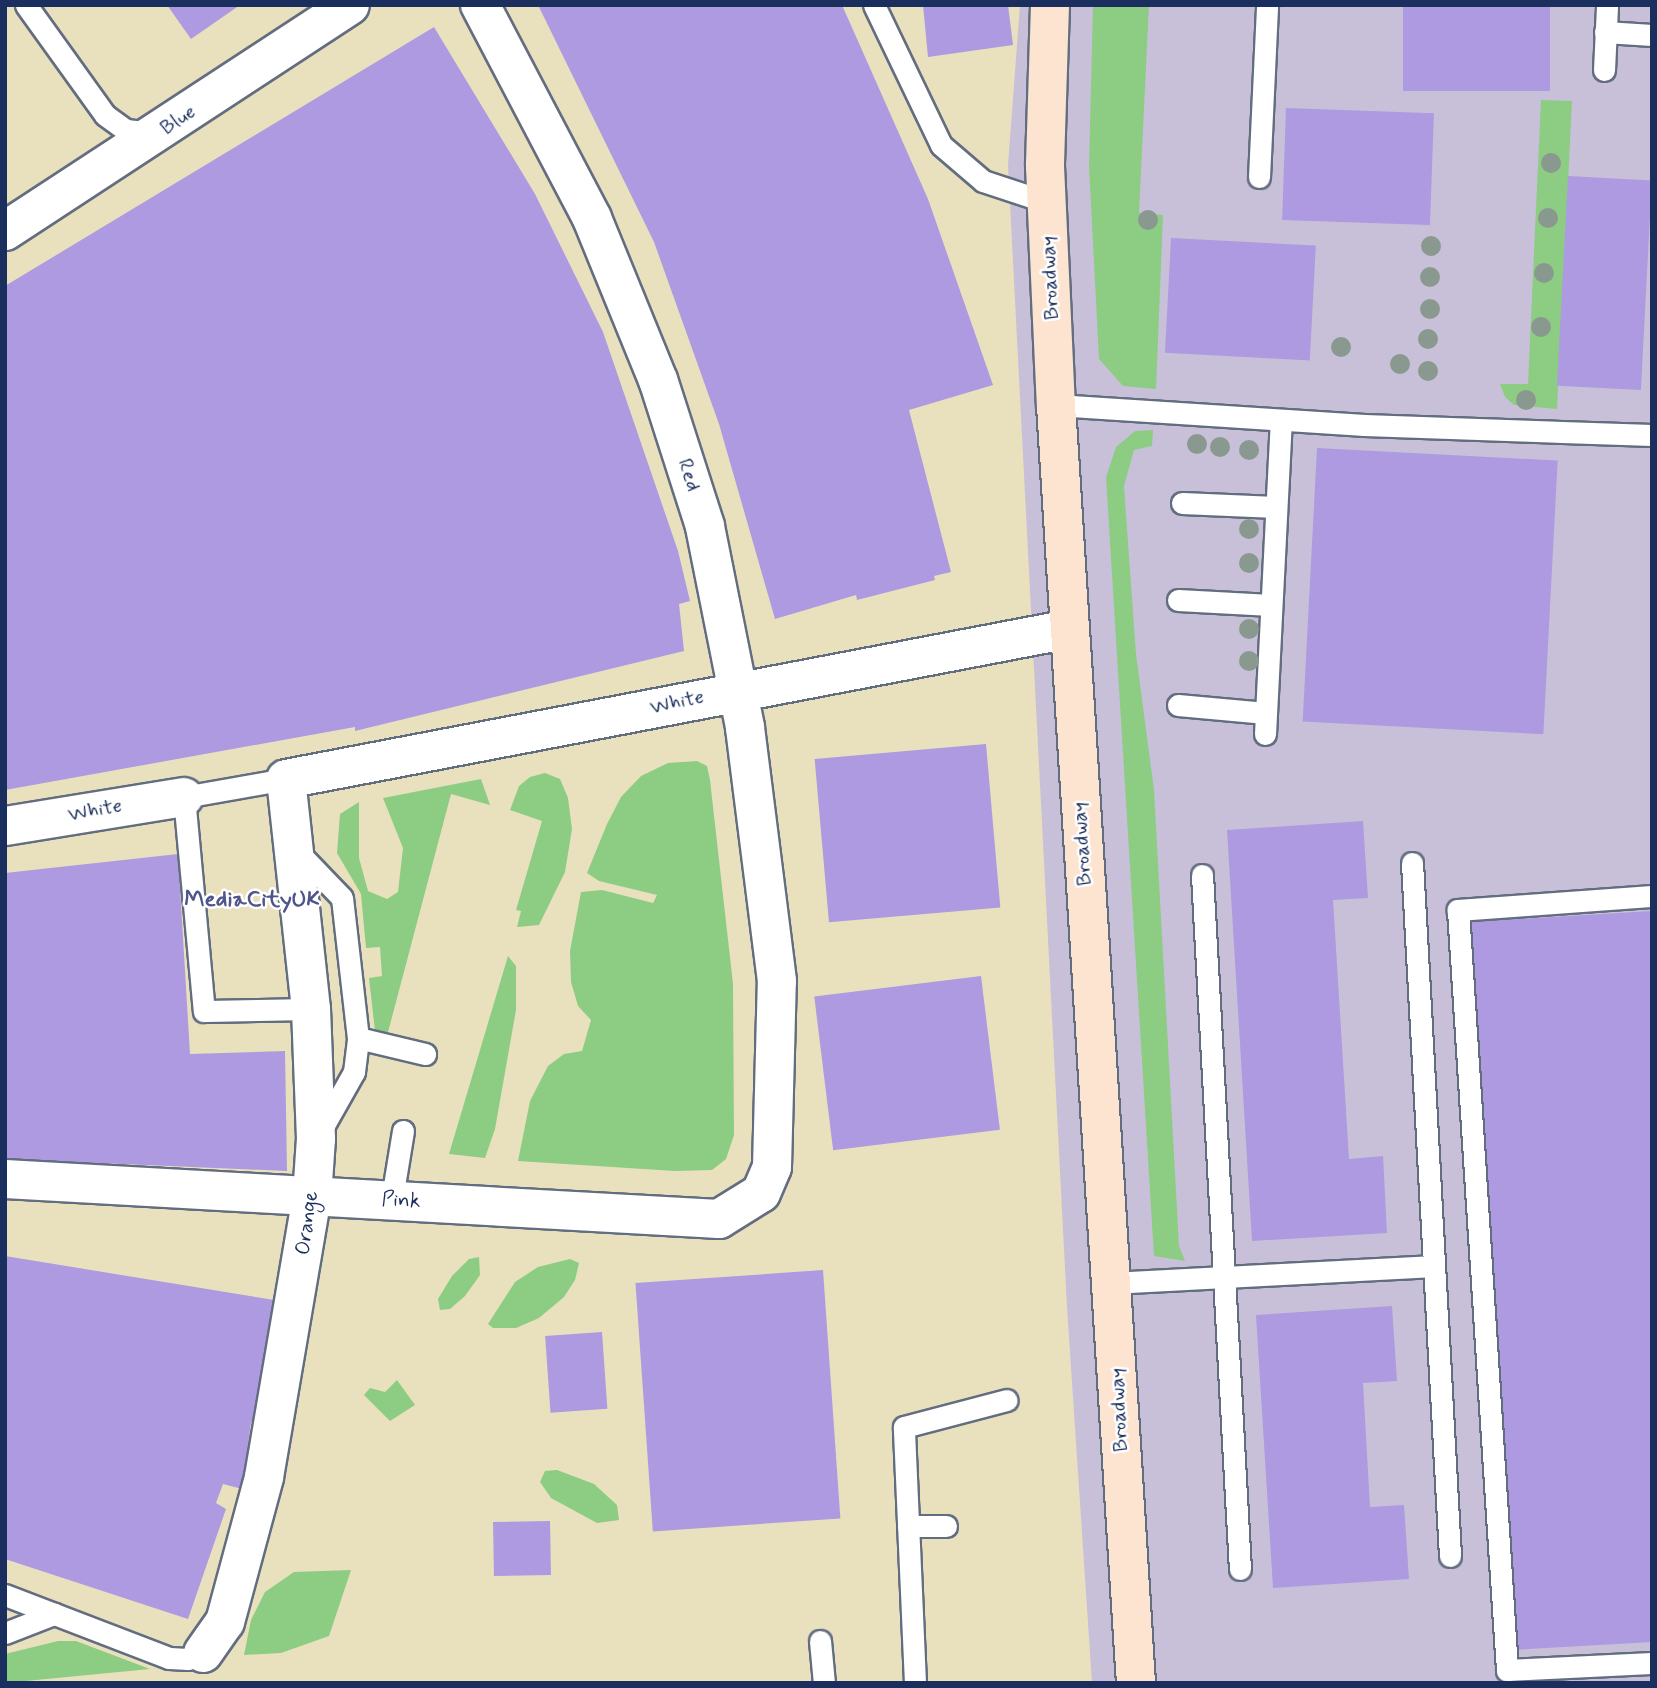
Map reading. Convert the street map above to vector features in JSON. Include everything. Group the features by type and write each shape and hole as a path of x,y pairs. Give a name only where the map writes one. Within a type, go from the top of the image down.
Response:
{"street":[{"name":"Blue","path":"5,231 159,133 350,5"},
{"name":"Red","path":"480,5 592,218 658,380 705,526 739,689 778,981 772,1167"},
{"name":"Broadway","path":"1050,5 1047,202 1056,405 1136,1683"},
{"name":"White","path":"286,779 739,689 1069,629"},
{"name":"Orange","path":"203,1653 225,1622 264,1477 312,1197 316,1139 311,1009 286,779"},
{"name":"White","path":"5,826 184,797"},
{"name":"Pink","path":"5,1179 312,1197 392,1198 719,1219 761,1193 772,1167"}],"lane":[{"path":"26,5 105,115 126,130 159,133"},
{"path":"874,5 941,145 983,181 1047,202"},
{"path":"1259,177 1267,5"},
{"path":"1604,69 1606,6"},
{"path":"1605,32 1652,35"},
{"path":"1056,405 1281,420 1652,435"},
{"path":"1178,705 1265,723 1281,420"},
{"path":"1182,503 1276,507"},
{"path":"1178,600 1272,605"},
{"path":"286,779 184,797 204,1011 311,1009"},
{"path":"295,848 342,898 358,1038 354,1072 316,1139"},
{"path":"1412,863 1450,1556"},
{"path":"1202,875 1240,1569"},
{"path":"1652,896 1458,910 1507,1670 1652,1663"},
{"path":"358,1038 425,1054"},
{"path":"392,1198 403,1131"},
{"path":"1111,1283 1434,1266"},
{"path":"915,1683 904,1427 1007,1400"},
{"path":"908,1527 946,1526"},
{"path":"5,1595 169,1658 188,1659 203,1653"},
{"path":"5,1633 54,1614"},
{"path":"820,1641 824,1683"}],"shaded area":[{"path":"1020,5 1652,5 1652,1683 1092,1683 1067,1307 1008,165"}],"green space":[{"path":"1093,5 1149,5 1139,213 1163,215 1156,389 1123,386 1099,359 1089,166"},
{"path":"1541,100 1572,101 1557,409 1514,405 1505,397 1500,384 1528,384"},
{"path":"1153,430 1152,446 1134,450 1124,486 1136,654 1154,790 1179,1246 1185,1261 1154,1256 1106,477 1116,447 1135,431"},
{"path":"697,761 707,766 710,780 733,984 734,1135 726,1159 712,1170 675,1171 518,1161 530,1101 548,1066 564,1054 582,1051 591,1020 578,1006 571,982 570,951 581,892 602,890 653,903 657,895 599,881 587,873 607,824 621,797 641,776 668,763"},
{"path":"545,773 560,779 568,798 572,829 565,872 539,925 517,927 521,911 516,910 542,821 510,810 519,786 530,777"},
{"path":"481,779 490,805 451,794 387,1036 375,1031 369,978 382,976 380,947 366,948 361,894 337,853 340,814 359,802 359,858 368,891 387,899 398,892 403,848 383,798"},
{"path":"508,956 516,966 516,1010 495,1129 485,1158 449,1154"},
{"path":"479,1257 480,1275 465,1296 450,1309 440,1310 438,1299 452,1276 469,1259"},
{"path":"570,1259 579,1263 575,1280 564,1297 539,1318 516,1328 493,1328 488,1324 515,1282 538,1267"},
{"path":"397,1380 415,1405 390,1421 364,1395 370,1388 385,1392"},
{"path":"557,1470 594,1484 617,1505 619,1520 597,1523 551,1498 540,1482 545,1471"},
{"path":"351,1570 329,1636 281,1653 244,1655 251,1620 265,1592 294,1572"},
{"path":"58,1641 76,1641 150,1669 5,1683 5,1654"}],"building":[{"path":"167,5 240,5 191,39"},
{"path":"538,5 842,5 928,199 993,385 909,410 951,572 934,576 935,580 857,600 856,595 775,619 719,424 654,242"},
{"path":"923,5 1008,5 1013,45 928,57"},
{"path":"1403,5 1550,5 1550,91 1403,91"},
{"path":"434,27 535,194 603,332 678,551 690,601 679,604 684,651 355,731 355,727 5,790 5,286"},
{"path":"1286,108 1434,113 1430,225 1282,220"},
{"path":"1568,176 1652,180 1641,390 1557,386"},
{"path":"1171,238 1316,246 1310,360 1165,353"},
{"path":"1317,448 1558,461 1543,734 1303,722"},
{"path":"986,744 1000,907 829,922 815,759"},
{"path":"1363,821 1368,898 1333,900 1349,1159 1383,1156 1387,1233 1252,1241 1227,830"},
{"path":"178,854 190,1054 285,1051 287,1171 5,1159 5,873"},
{"path":"1652,911 1652,1642 1511,1650 1468,922"},
{"path":"981,976 1000,1130 833,1150 814,996"},
{"path":"5,1256 293,1303 273,1426 251,1422 242,1489 223,1484 216,1503 226,1509 188,1619 5,1559"},
{"path":"823,1270 840,1518 653,1532 635,1283"},
{"path":"1392,1306 1397,1381 1363,1383 1370,1507 1404,1505 1409,1579 1273,1588 1256,1315"},
{"path":"602,1332 607,1409 551,1413 545,1336"},
{"path":"550,1521 551,1575 494,1576 493,1522"}],"district":[{"name":"MediaCityUK","path":"252,900"}]}
